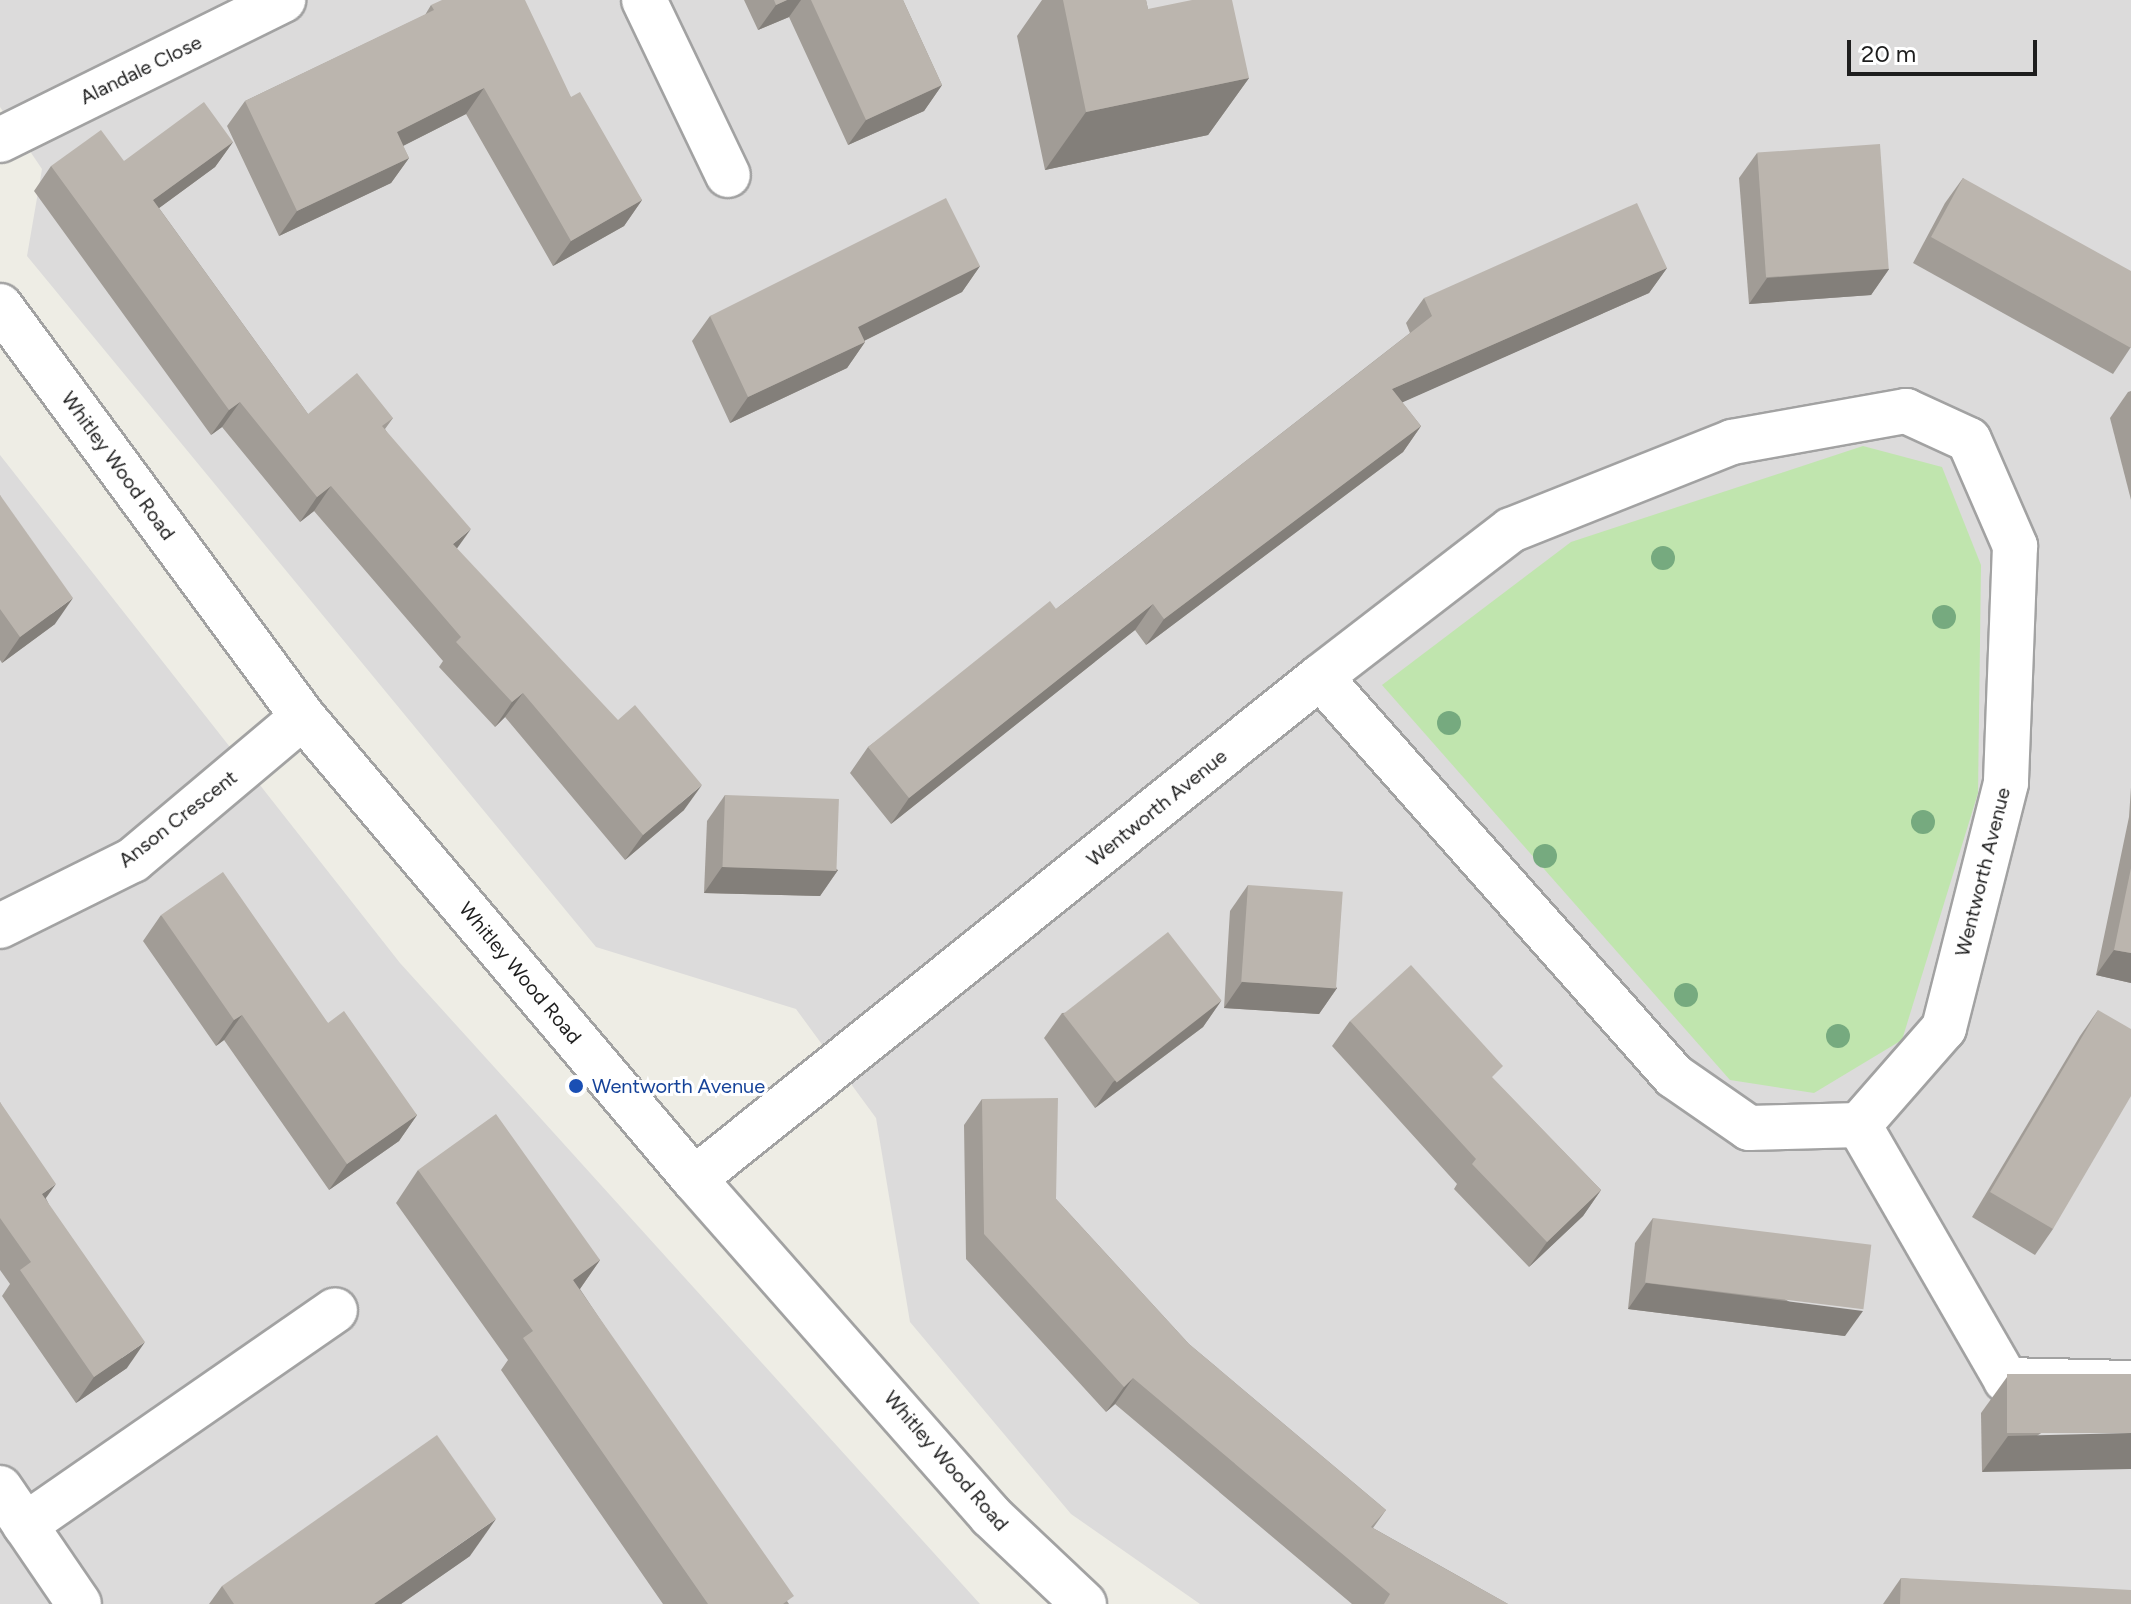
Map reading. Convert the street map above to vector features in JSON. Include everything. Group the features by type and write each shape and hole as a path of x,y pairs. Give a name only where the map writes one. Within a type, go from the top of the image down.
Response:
{"street":[{"name":"Alandale Close","path":"0,140 283,0"},
{"path":"644,0 728,175"},
{"name":"Whitley Wood Road","path":"0,306 303,717 694,1179 991,1516 1084,1604"},
{"name":"Wentworth Avenue","path":"694,1179 1320,677 1511,530 1732,442 1906,411 1969,440 2015,546 2006,783 1944,1028 1859,1125"},
{"path":"1320,677 1674,1076 1749,1128 1859,1125 2006,1380 2131,1383"},
{"name":"Anson Crescent","path":"0,926 133,860 303,717"},
{"path":"25,1525 335,1310"},
{"path":"0,1488 79,1604"}],"shaded area":[{"path":"0,0 2131,0 2131,1604 1200,1604 1071,1514 910,1322 876,1118 796,1009 596,947 27,256 42,169 0,107"},
{"path":"0,455 400,963 980,1604 0,1604"}],"green space":[{"path":"1863,446 1942,467 1981,565 1978,793 1902,1040 1814,1093 1730,1080 1382,685 1571,542"}],"building":[{"path":"442,0 525,0 571,97 580,92 642,200 571,241 484,88 397,132 409,158 297,211 245,101 434,10 431,5"},
{"path":"811,0 903,0 942,85 866,120"},
{"path":"1063,0 1146,0 1148,9 1192,0 1232,0 1249,78 1086,112"},
{"path":"204,102 233,142 153,200 308,414 357,373 393,418 382,426 471,529 453,544 618,720 635,705 702,785 643,835 523,693 512,702 456,642 461,637 331,486 317,497 240,402 229,410 51,166 101,130 124,161"},
{"path":"1880,144 1889,269 1766,277 1757,153"},
{"path":"1963,178 2131,271 2131,348 1931,237"},
{"path":"946,198 980,266 858,327 865,342 748,397 710,316"},
{"path":"1637,203 1667,268 1392,389 1421,426 1164,619 1153,604 909,798 868,747 1050,601 1056,609 1432,316 1424,298"},
{"path":"0,495 73,598 20,637 0,609"},
{"path":"725,795 839,799 836,871 722,867"},
{"path":"2131,868 2131,953 2114,950"},
{"path":"223,872 328,1023 344,1011 417,1115 347,1164 242,1015 234,1020 161,915"},
{"path":"1248,885 1343,892 1336,988 1241,982"},
{"path":"1168,932 1222,1001 1117,1082 1063,1014"},
{"path":"1411,965 1503,1066 1492,1077 1601,1190 1547,1242 1472,1164 1476,1159 1350,1021"},
{"path":"2098,1010 2131,1029 2131,1096 2053,1229 1990,1192"},
{"path":"1058,1098 1056,1199 1189,1344 1386,1510 1371,1527 1508,1604 1384,1604 1390,1594 1133,1378 1124,1387 984,1234 982,1099"},
{"path":"0,1102 56,1184 42,1194 145,1342 94,1377 20,1270 31,1262 0,1218"},
{"path":"496,1114 600,1260 573,1280 794,1596 783,1604 708,1604 523,1338 533,1331 418,1170"},
{"path":"1653,1218 1871,1245 1863,1309 1645,1283"},
{"path":"2007,1374 2131,1374 2131,1433 2007,1433"},
{"path":"437,1435 496,1519 374,1604 234,1604 222,1586"},
{"path":"1901,1578 2131,1590 2131,1604 1900,1604"}],"place":[{"name":"Wentworth Avenue","path":"576,1086"}]}
